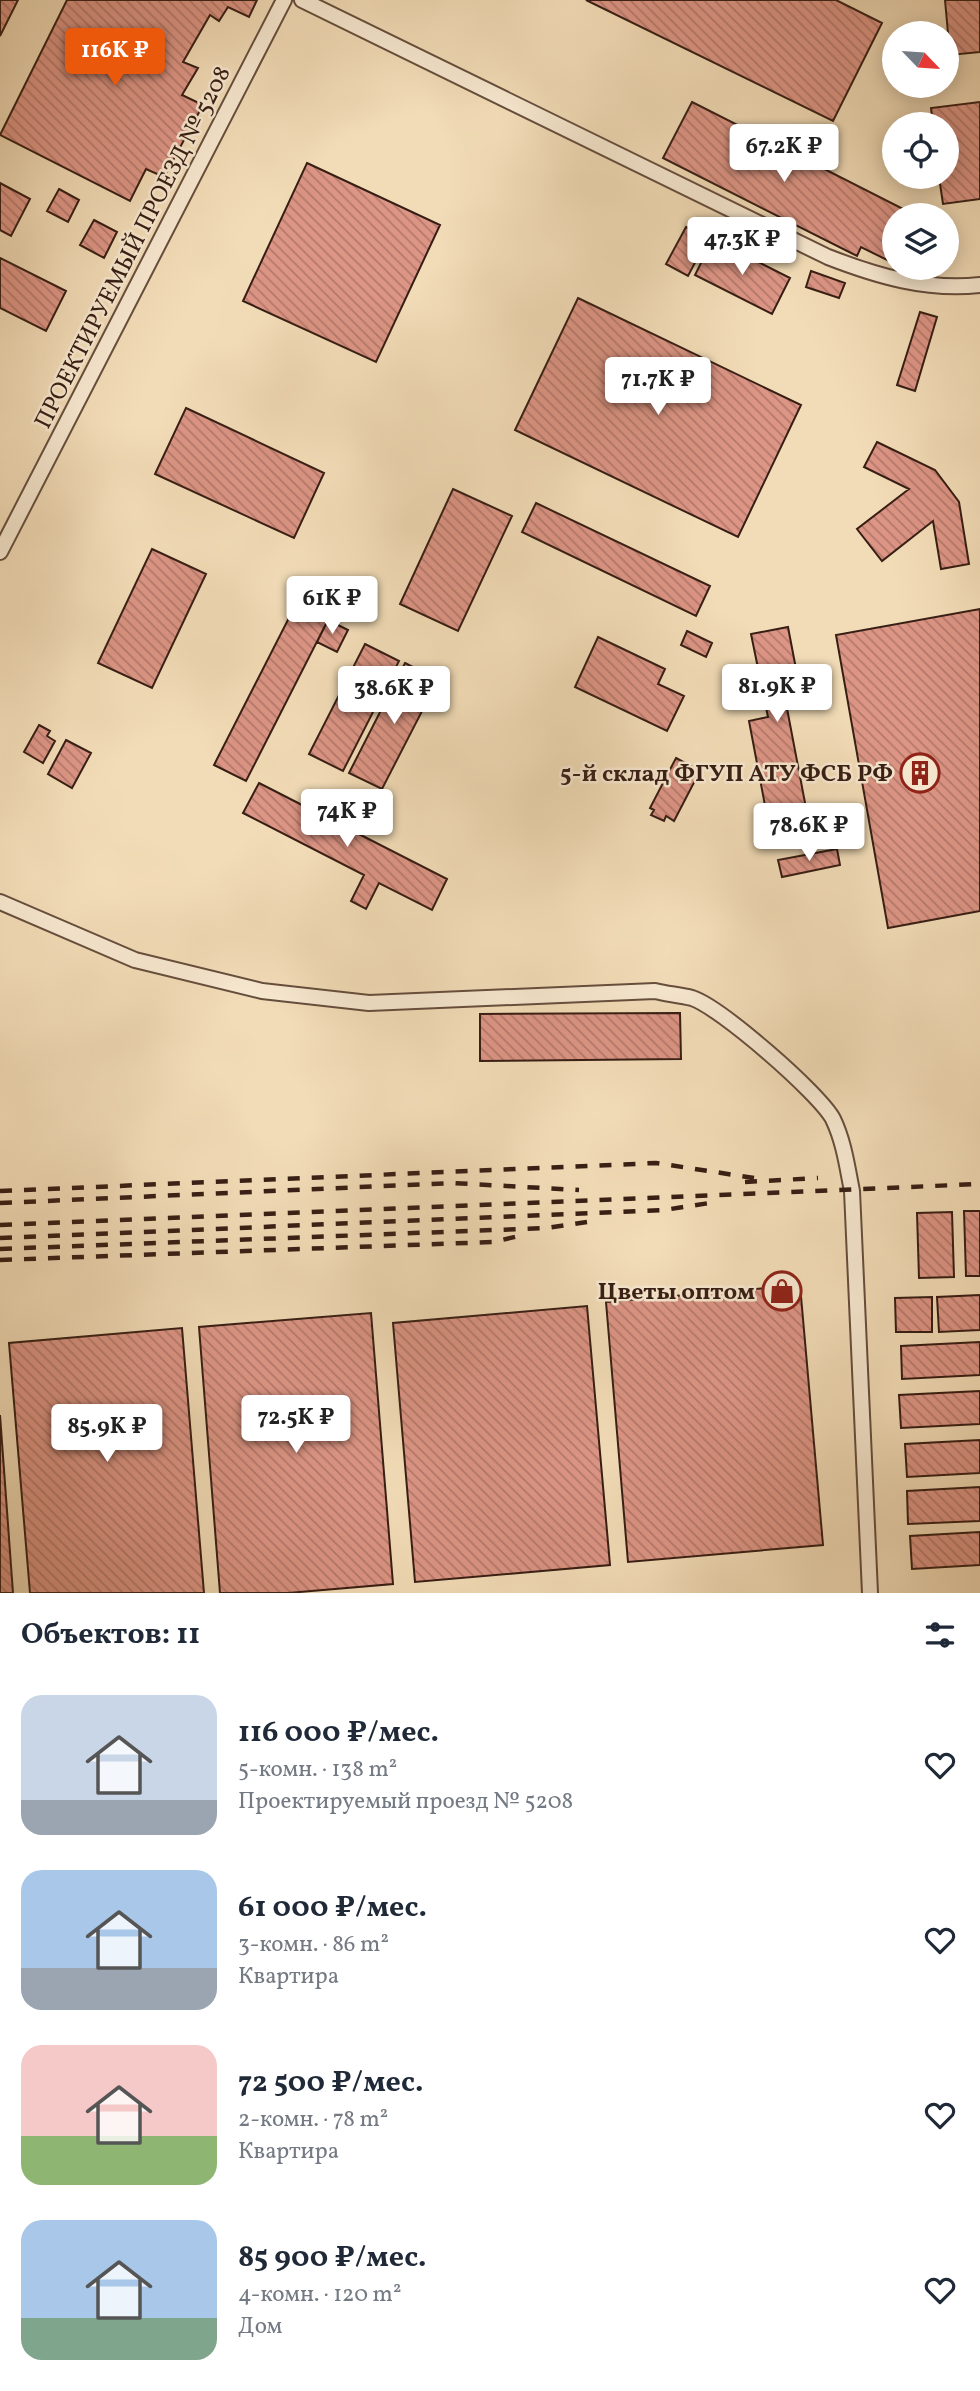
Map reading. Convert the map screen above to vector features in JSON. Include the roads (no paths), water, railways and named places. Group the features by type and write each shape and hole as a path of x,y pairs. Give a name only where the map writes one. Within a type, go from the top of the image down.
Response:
{"street":[{"name":"ПРОЕКТИРУЕМЫЙ ПРОЕЗД № 5208","path":"0,552 284,0"},
{"path":"302,0 828,257 866,272 911,282 956,288 980,285"},
{"path":"0,902 135,960 262,991 369,1003 655,991 694,999 746,1035 794,1074 831,1116 843,1142 852,1191 870,1593"}],"railway":[{"path":"0,1191 656,1163 754,1178"},
{"path":"745,1182 818,1178"},
{"path":"0,1203 453,1183 579,1190"},
{"path":"0,1225 980,1184"},
{"path":"0,1238 664,1210 716,1202"},
{"path":"0,1249 546,1228 587,1222"},
{"path":"0,1260 493,1242 519,1236"}],"place":[{"name":"5-й склад ФГУП АТУ ФСБ РФ","path":"920,773"},
{"name":"Цветы оптом","path":"782,1291"}]}
